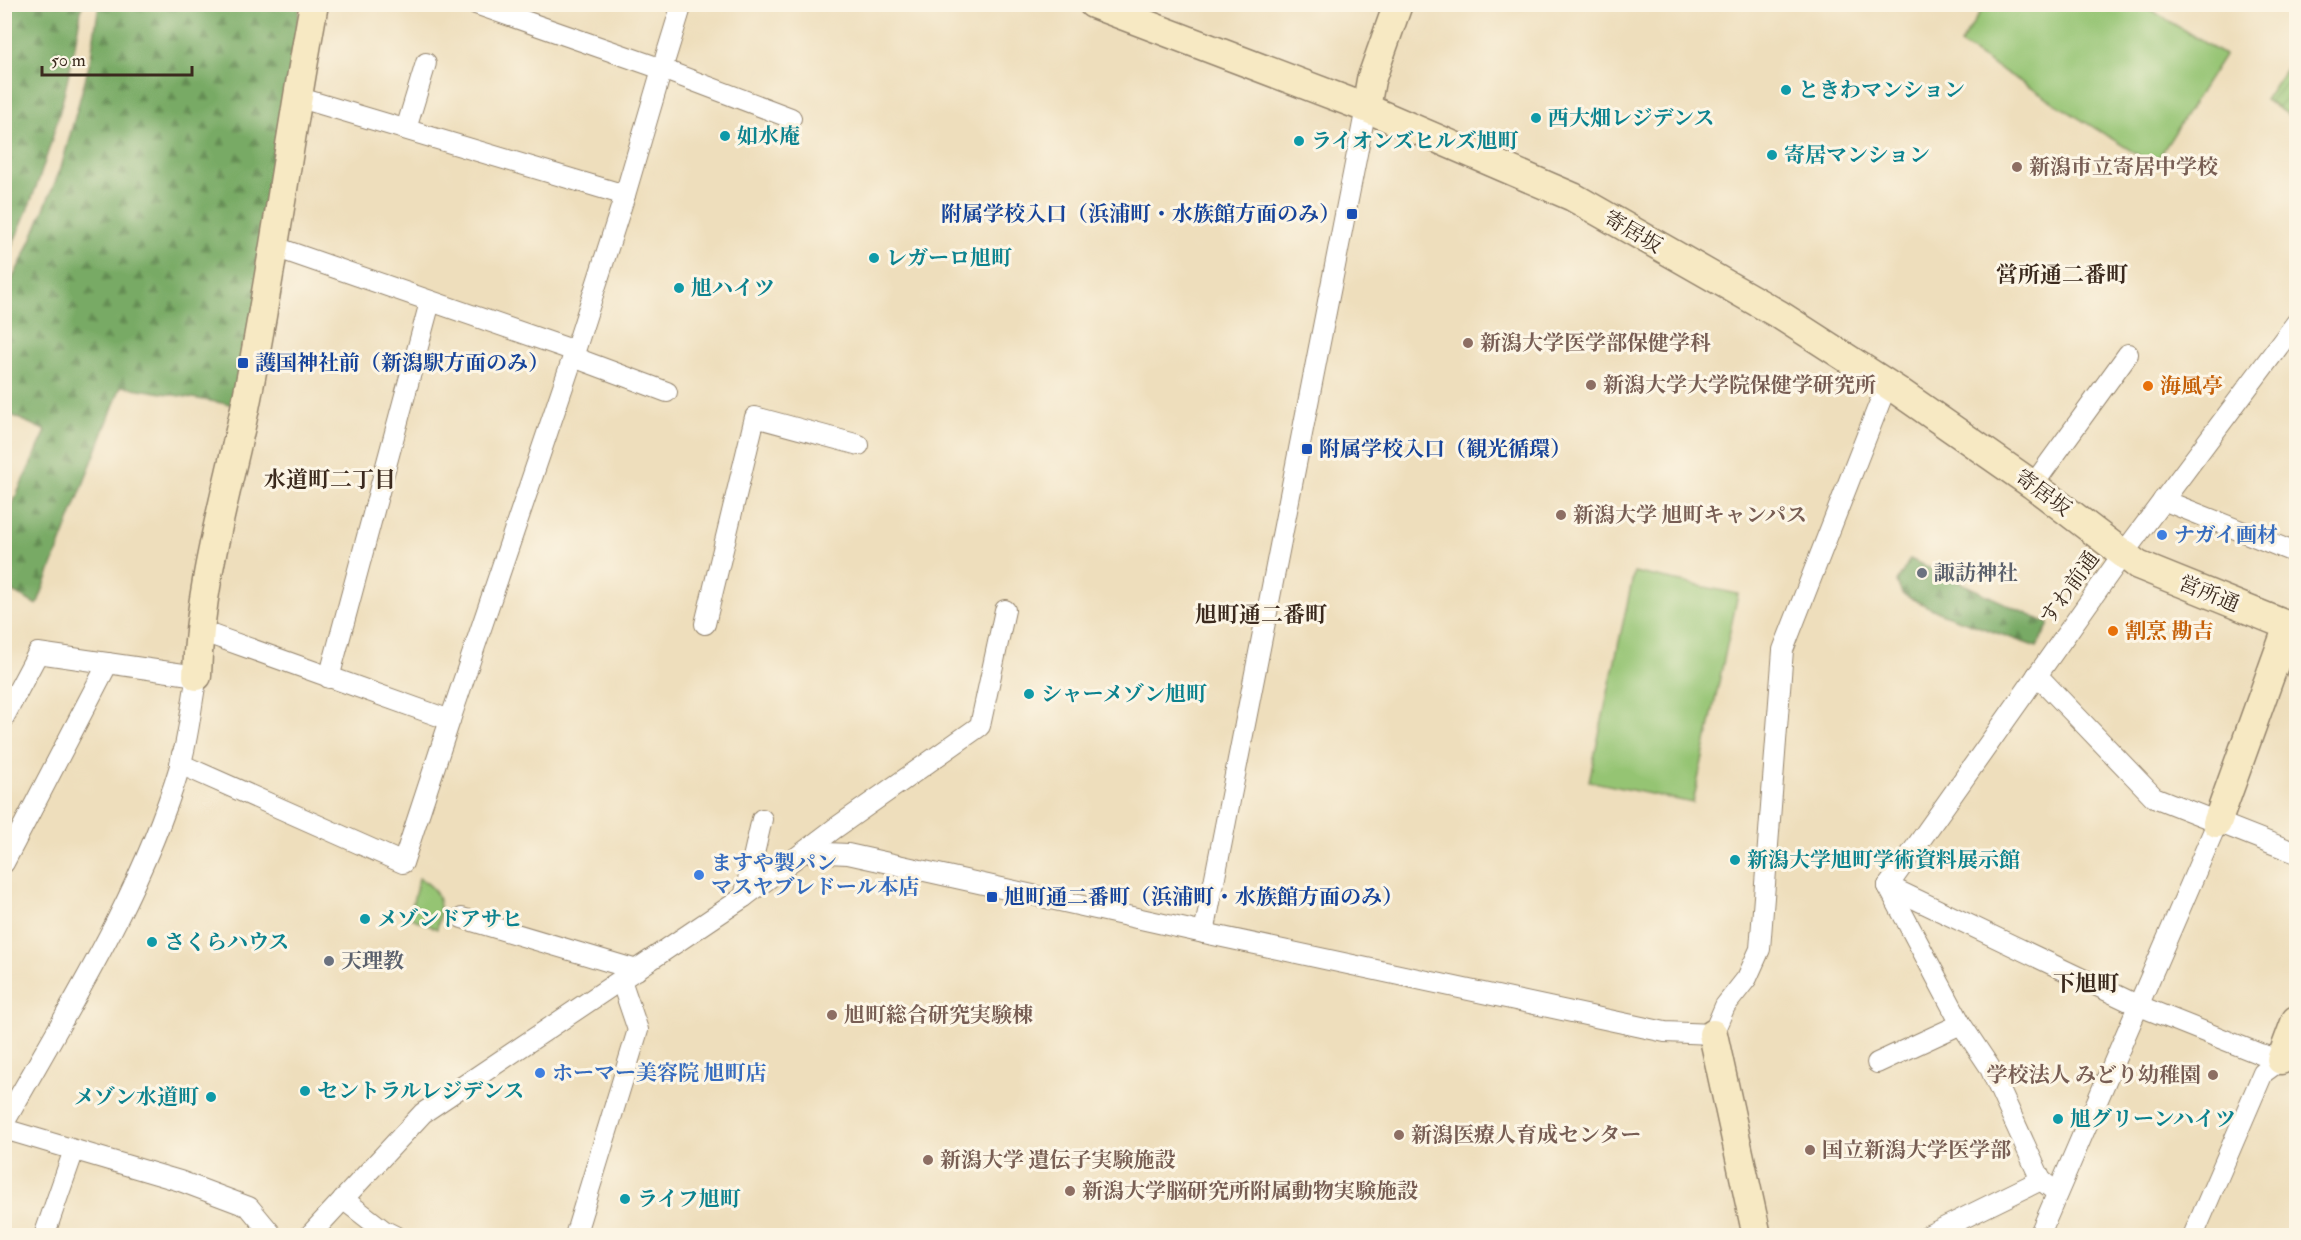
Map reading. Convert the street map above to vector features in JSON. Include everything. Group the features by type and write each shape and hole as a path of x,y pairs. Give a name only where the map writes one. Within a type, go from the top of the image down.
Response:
{"street":[{"path":"4,1123 104,944 155,836 180,764 197,676 198,630 245,407 275,247 297,97 314,4"},
{"path":"476,4 662,69 791,118"},
{"path":"180,764 403,863 574,354 625,195 682,4"},
{"name":"寄居坂","path":"1093,4 1366,108 1573,197 1780,315 1887,384 2033,485 2123,554"},
{"path":"1204,933 1371,80 1398,4"},
{"path":"406,129 426,63"},
{"path":"297,97 625,195"},
{"path":"275,247 574,354 667,392"},
{"path":"329,678 430,302"},
{"name":"すわ前通","path":"1888,886 2123,554 2296,323"},
{"path":"2033,485 2128,354"},
{"path":"1757,1236 1713,1034 1725,1006 1748,978 1760,949 1783,650 1887,384"},
{"path":"705,624 755,417 859,445"},
{"path":"2163,500 2296,553"},
{"name":"営所通","path":"2123,554 2139,565 2292,627"},
{"path":"309,1236 423,1113 744,897 834,829 980,726 1005,610"},
{"path":"2039,1236 2048,1186 2137,1005 2217,823 2292,627"},
{"path":"198,630 450,720"},
{"path":"4,717 38,653 197,676"},
{"path":"4,863 108,663"},
{"path":"2037,675 2154,797 2296,853"},
{"path":"744,897 762,819"},
{"path":"806,852 848,854 1665,1032 1713,1034"},
{"path":"1888,886 2137,1005 2289,1062"},
{"path":"1888,886 1961,1024 1989,1066 2048,1186"},
{"path":"462,918 629,975"},
{"path":"576,1236 638,1030 629,975"},
{"path":"2289,1062 2296,1020"},
{"path":"1878,1063 1961,1024"},
{"path":"2193,1236 2263,1073 2289,1062"},
{"path":"4,1130 180,1181 249,1207 273,1236"},
{"path":"44,1236 74,1150"},
{"path":"1927,1236 2048,1186"},
{"path":"343,1199 383,1230 395,1236"}],"green space":[{"path":"5,4 82,5 70,70 53,135 32,199 5,260"},
{"path":"99,5 300,5 245,407 121,386 37,605 5,588 5,520 46,431 5,412 4,295 26,252 61,168 90,62"},
{"path":"1985,5 2143,5 2224,55 2154,165 1960,44"},
{"path":"2296,54 2296,76 2290,87 2296,91 2296,120 2265,100"},
{"path":"1910,559 2049,624 2037,647 1943,614 1902,594 1897,582"},
{"path":"1634,572 1738,594 1693,803 1589,781"},
{"path":"419,878 432,888 439,900 440,913 437,929 409,917"}],"place":[{"name":"ときわマンション","path":"1786,90"},
{"name":"西大畑レジデンス","path":"1536,118"},
{"name":"如水庵","path":"725,136"},
{"name":"ライオンズヒルズ旭町","path":"1299,141"},
{"name":"寄居マンション","path":"1772,155"},
{"name":"新潟市立寄居中学校","path":"2017,167"},
{"name":"附属学校入口（浜浦町・水族館方面のみ）","path":"1352,214"},
{"name":"レガーロ旭町","path":"874,258"},
{"name":"旭ハイツ","path":"679,288"},
{"name":"新潟大学医学部保健学科","path":"1468,343"},
{"name":"護国神社前（新潟駅方面のみ）","path":"243,363"},
{"name":"新潟大学大学院保健学研究所","path":"1591,385"},
{"name":"海風亭","path":"2148,386"},
{"name":"附属学校入口（観光循環）","path":"1307,449"},
{"name":"新潟大学 旭町キャンパス","path":"1561,515"},
{"name":"ナガイ画材","path":"2162,535"},
{"name":"諏訪神社","path":"1922,573"},
{"name":"割烹 勘吉","path":"2113,631"},
{"name":"シャーメゾン旭町","path":"1029,694"},
{"name":"新潟大学旭町学術資料展示館","path":"1735,860"},
{"name":"ますや製パン マスヤブレドール本店","path":"699,875"},
{"name":"旭町通二番町（浜浦町・水族館方面のみ）","path":"992,897"},
{"name":"メゾンドアサヒ","path":"365,919"},
{"name":"さくらハウス","path":"152,942"},
{"name":"天理教","path":"329,961"},
{"name":"旭町総合研究実験棟","path":"832,1015"},
{"name":"ホーマー美容院 旭町店","path":"540,1073"},
{"name":"学校法人 みどり幼稚園","path":"2213,1075"},
{"name":"セントラルレジデンス","path":"305,1091"},
{"name":"メゾン水道町","path":"211,1097"},
{"name":"旭グリーンハイツ","path":"2058,1119"},
{"name":"新潟医療人育成センター","path":"1399,1135"},
{"name":"国立新潟大学医学部","path":"1810,1150"},
{"name":"新潟大学 遺伝子実験施設","path":"928,1160"},
{"name":"新潟大学脳研究所附属動物実験施設","path":"1070,1191"},
{"name":"ライフ旭町","path":"625,1199"}],"district":[{"name":"営所通二番町","path":"2062,275"},
{"name":"水道町二丁目","path":"330,480"},
{"name":"旭町通二番町","path":"1261,615"},
{"name":"下旭町","path":"2086,984"}]}
